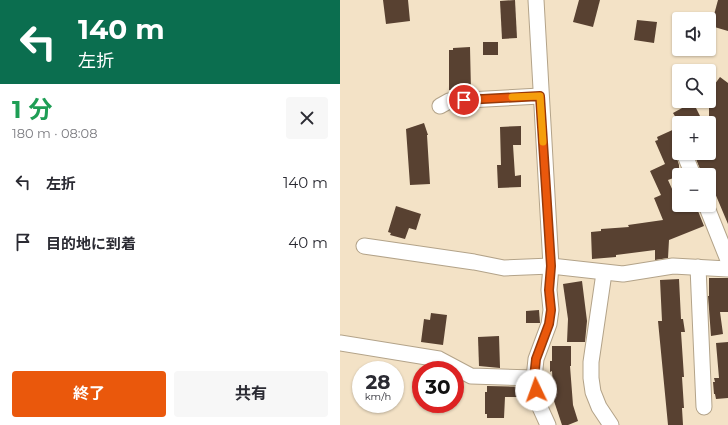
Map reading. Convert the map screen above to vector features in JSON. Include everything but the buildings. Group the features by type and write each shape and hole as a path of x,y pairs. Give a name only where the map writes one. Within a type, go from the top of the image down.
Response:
{"street":[{"path":"536,0 540,96 551,266 549,290 551,310 549,324 536,359 534,378 538,403 548,425"},
{"path":"440,106 449,101 540,96"},
{"path":"709,212 728,260"},
{"path":"364,246 474,262 504,268 551,266 623,274 673,266 728,269"},
{"path":"698,267 704,407"},
{"path":"604,273 591,362 591,378 593,392 599,407 610,425"},
{"path":"340,343 439,359 471,376 534,378"}],"slow traffic":[{"path":"512,97 540,96 543,142"}],"route":[{"path":"464,100 540,96 551,266 549,290 551,310 549,324 536,359 534,378 536,390"}]}
